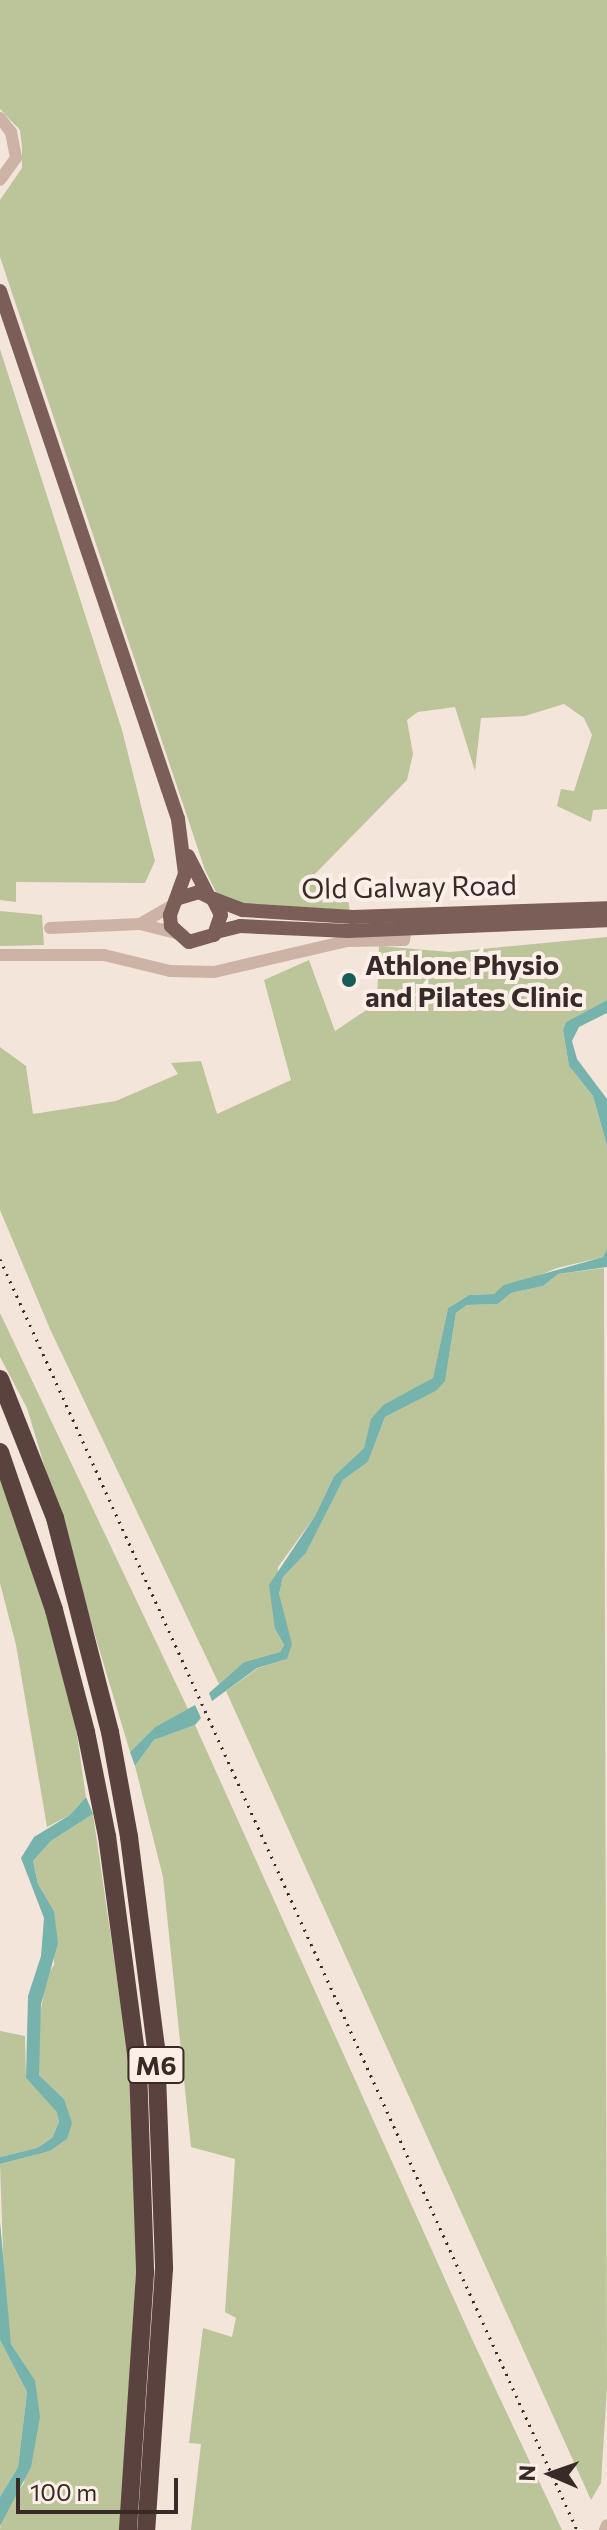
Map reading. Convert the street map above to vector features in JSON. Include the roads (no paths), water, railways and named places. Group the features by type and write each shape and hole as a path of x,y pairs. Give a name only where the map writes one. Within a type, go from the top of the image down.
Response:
{"highway":[{"name":"M6","path":"0,1379 55,1518 110,1732 131,1852 156,2047 164,2269 146,2530"},
{"name":"M6","path":"0,1452 54,1610 86,1732 107,1836 138,2068 145,2273 128,2530"}],"main road":[{"path":"0,291 186,851 221,915 216,932 197,943 175,933 170,921 186,851"},
{"path":"176,902 188,893 210,897"},
{"name":"Old Galway Road","path":"210,897 243,910 353,917 607,908"},
{"name":"Old Galway Road","path":"216,932 240,926 406,928 607,920"}],"street":[{"path":"0,118 11,132 16,158 0,180"},
{"path":"140,924 176,902"},
{"path":"50,928 140,924 175,933"},
{"path":"0,955 104,955 170,971 214,972 347,941 404,940 406,928"},
{"path":"63,954 64,929"}],"water":[{"path":"607,1000 607,1013 579,1027 572,1041 577,1059 607,1099 607,1146 593,1096 569,1066 563,1030 566,1022"},
{"path":"607,1249 607,1267 558,1274 543,1286 511,1293 498,1304 467,1305 456,1313 445,1381 436,1391 385,1417 368,1462 343,1480 306,1553 283,1577 279,1594 292,1644 287,1659 257,1668 212,1701 209,1693 244,1662 280,1652 284,1645 275,1629 269,1585 315,1516 334,1476 364,1448 371,1419 383,1405 433,1378 448,1308 469,1295 494,1294 504,1285 603,1257"},
{"path":"195,1705 201,1718 195,1725 154,1740 135,1766 130,1752 155,1727"},
{"path":"86,1797 93,1814 51,1841 33,1861 38,1884 54,1911 58,1943 41,2004 39,2075 64,2099 72,2123 67,2139 50,2151 0,2164 0,2157 37,2148 52,2138 59,2122 57,2112 26,2078 28,1996 41,1956 44,1918 21,1858 34,1837 70,1815"},
{"path":"0,2222 11,2344 35,2380 40,2417 31,2467 0,2526 0,2497 18,2467 27,2392 0,2340"}],"railway":[{"path":"0,1259 577,2530"}],"place":[{"name":"Athlone Physio and Pilates Clinic","path":"349,980"}]}
